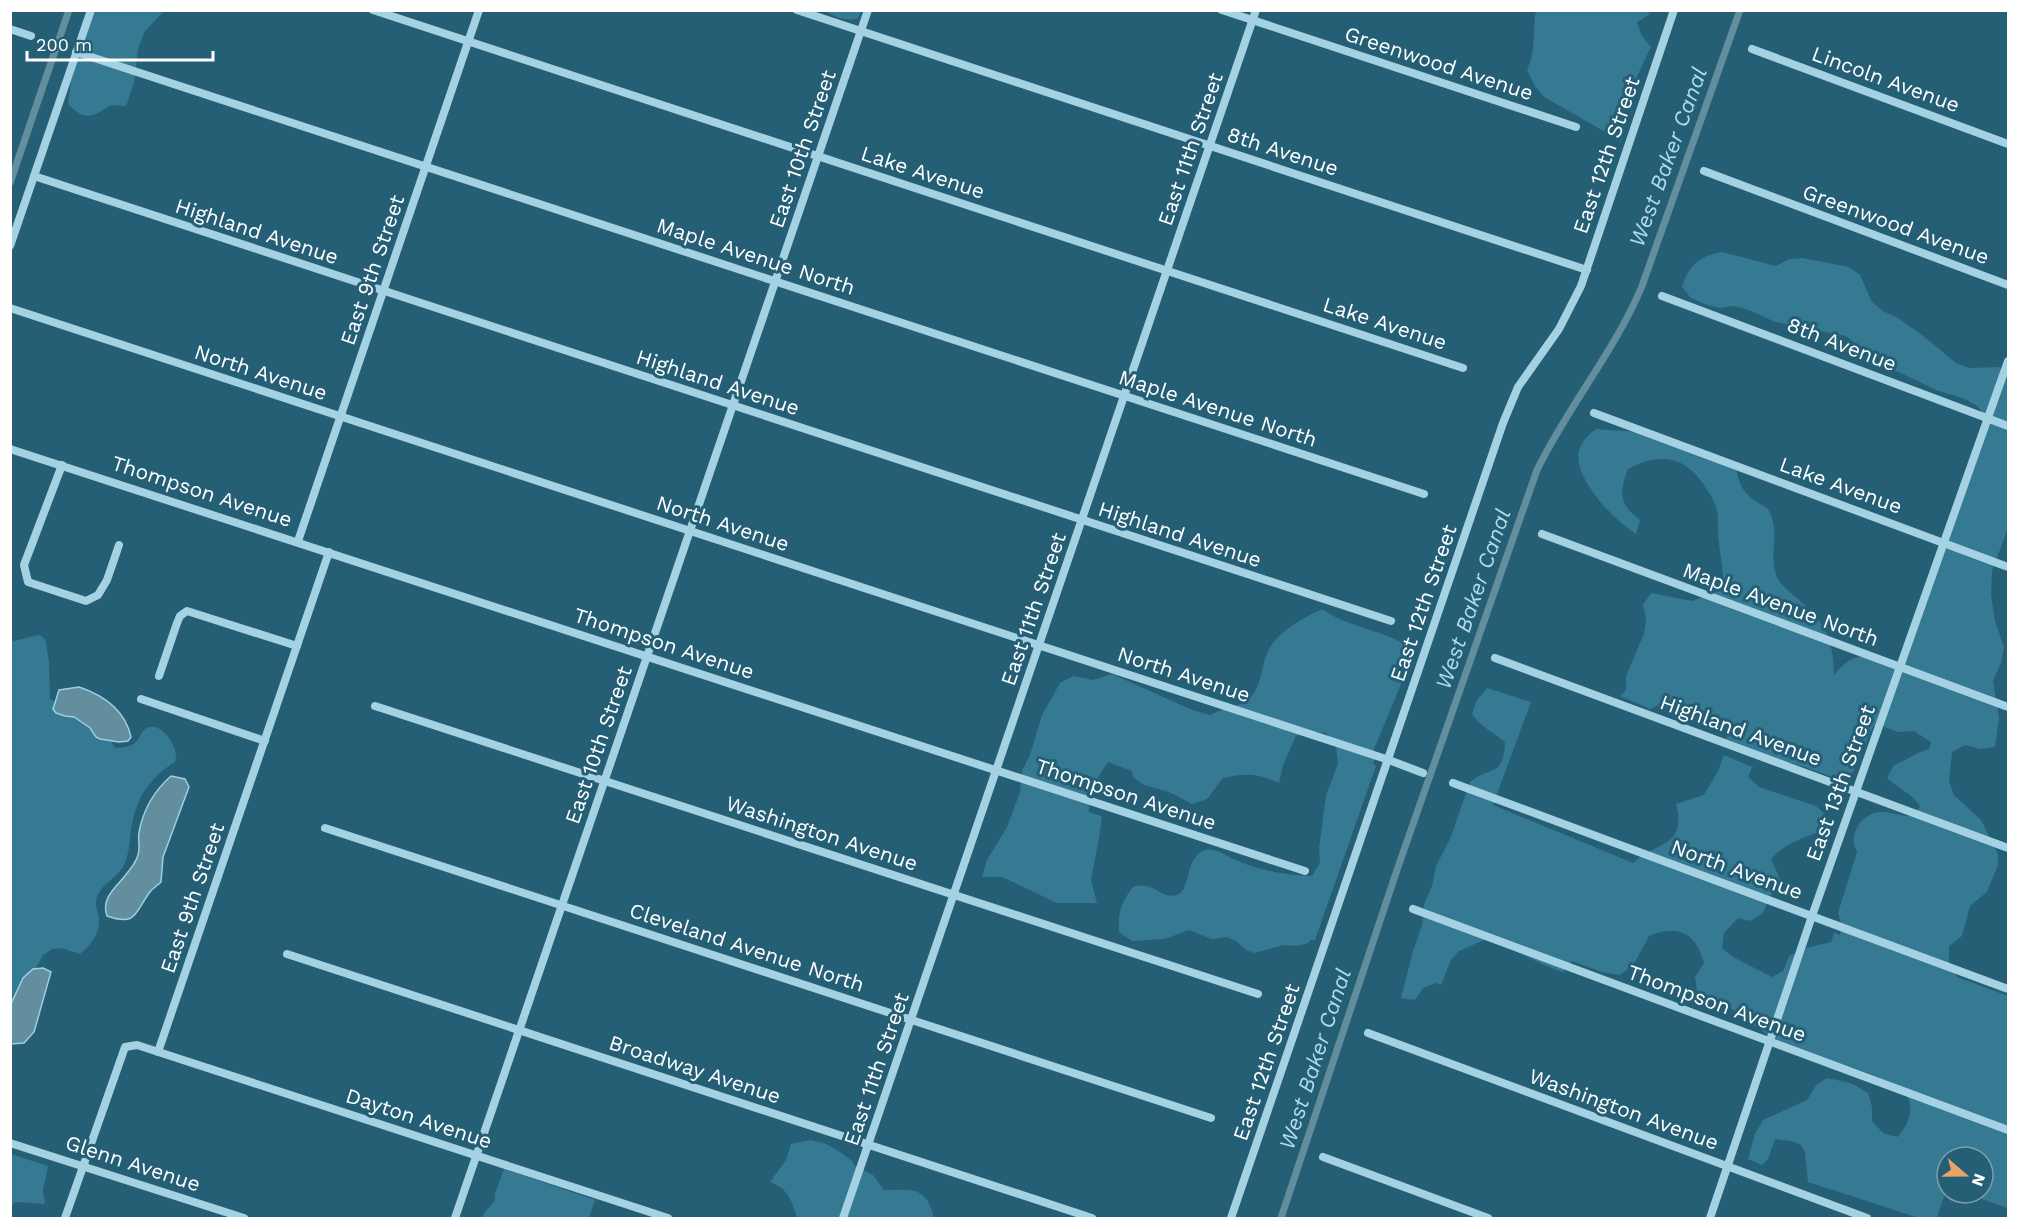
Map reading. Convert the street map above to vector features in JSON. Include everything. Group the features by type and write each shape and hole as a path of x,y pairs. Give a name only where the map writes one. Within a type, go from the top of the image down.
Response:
{"street":[{"path":"10,246 91,10"},
{"name":"Lake Avenue","path":"373,10 1463,368"},
{"name":"East 9th Street","path":"298,541 479,10"},
{"name":"8th Avenue","path":"797,10 1587,270"},
{"name":"East 10th Street","path":"455,1218 868,10"},
{"name":"Greenwood Avenue","path":"1222,10 1576,127"},
{"name":"East 11th Street","path":"843,1218 1256,10"},
{"name":"East 12th Street","path":"1231,1218 1513,398 1525,376 1568,314 1587,270 1674,10"},
{"path":"10,29 30,36"},
{"name":"Lincoln Avenue","path":"1752,48 2008,144"},
{"name":"Maple Avenue North","path":"76,52 1424,494"},
{"name":"Greenwood Avenue","path":"1704,171 2008,285"},
{"name":"Highland Avenue","path":"34,176 1391,621"},
{"name":"8th Avenue","path":"1662,297 2008,426"},
{"name":"North Avenue","path":"10,308 1040,645 1423,773"},
{"name":"East 13th Street","path":"1710,1218 1812,916 2008,361"},
{"name":"Lake Avenue","path":"1594,413 2008,567"},
{"name":"Thompson Avenue","path":"10,449 298,541 1305,872"},
{"path":"62,465 24,565 28,582 86,601 98,595 107,580 119,545"},
{"name":"Maple Avenue North","path":"1542,534 2008,708"},
{"name":"East 9th Street","path":"158,1052 329,552"},
{"path":"159,676 180,616 187,611 297,645"},
{"name":"Highland Avenue","path":"1495,658 2008,848"},
{"path":"141,699 265,741"},
{"name":"Washington Avenue","path":"375,706 1258,994"},
{"name":"North Avenue","path":"1453,783 2008,989"},
{"name":"Cleveland Avenue North","path":"325,828 1211,1118"},
{"name":"Thompson Avenue","path":"1413,909 2008,1130"},
{"name":"Broadway Avenue","path":"287,954 1092,1218"},
{"name":"Washington Avenue","path":"1368,1033 1867,1218"},
{"path":"65,1218 125,1047 137,1045 158,1052"},
{"name":"Dayton Avenue","path":"158,1052 668,1218"},
{"name":"Glenn Avenue","path":"10,1143 244,1218"},
{"path":"1323,1157 1488,1218"}],"shaded area":[{"path":"94,11 164,11 145,31 138,48 134,83 126,106 111,105 94,115 85,116 68,104 72,73"},
{"path":"826,11 861,11 858,18 849,20"},
{"path":"1537,11 1647,11 1650,14 1637,22 1642,36 1651,47 1634,88 1626,100 1621,141 1544,97 1535,86 1527,70 1533,49"},
{"path":"1722,252 1776,266 1789,259 1803,258 1848,267 1860,275 1872,302 1922,335 1956,363 1970,368 1999,367 2008,379 2008,528 1992,571 1991,595 1995,621 2004,647 2001,663 1993,681 1999,718 1995,747 1980,749 1965,745 1952,752 1949,781 1954,795 1981,820 1998,854 1998,865 1987,892 1970,906 1962,936 1949,946 1949,963 1957,977 2008,996 2008,1208 1995,1204 1995,1145 1935,1145 1935,1205 1941,1205 1937,1218 1919,1218 1808,1182 1805,1152 1801,1145 1791,1141 1775,1139 1768,1159 1762,1165 1748,1159 1755,1134 1763,1120 1807,1100 1816,1085 1827,1078 1851,1083 1868,1093 1872,1107 1872,1121 1883,1133 1897,1137 1908,1120 1909,1099 1906,1093 1896,1085 1780,1041 1724,1003 1697,991 1695,977 1704,963 1701,953 1691,938 1677,931 1659,932 1649,936 1634,964 1620,975 1602,972 1572,961 1563,972 1489,938 1459,951 1451,960 1441,985 1436,983 1423,988 1415,1000 1401,998 1422,925 1424,904 1432,886 1436,866 1450,839 1470,782 1494,770 1502,761 1504,754 1505,742 1483,726 1472,714 1477,700 1487,688 1531,702 1493,805 1633,863 1674,836 1678,818 1676,804 1704,795 1724,755 1752,767 1748,777 1759,787 1816,806 1827,816 1823,830 1789,845 1771,859 1782,883 1770,896 1763,913 1750,921 1738,918 1724,933 1722,948 1733,957 1772,977 1783,971 1789,956 1794,954 1803,956 1806,948 1831,942 1834,933 1840,935 1841,923 1838,913 1857,852 1854,837 1862,821 1878,812 1907,816 1921,813 1917,812 1920,806 1916,801 1887,778 1894,765 1929,749 1931,742 1914,731 1898,732 1882,726 1873,726 1852,774 1838,779 1796,764 1771,759 1726,739 1728,731 1704,718 1661,704 1650,709 1620,696 1626,690 1626,676 1644,634 1646,619 1643,605 1651,593 1692,601 1722,590 1723,572 1718,539 1718,514 1710,494 1688,467 1670,459 1650,460 1628,469 1623,485 1625,503 1640,520 1636,534 1607,510 1582,474 1579,451 1582,444 1596,429 1638,432 1736,466 1739,481 1744,490 1750,497 1766,507 1772,519 1774,562 1778,579 1808,608 1826,632 1832,651 1834,675 1855,658 1870,657 1896,665 1905,654 1986,417 1977,406 1965,399 1936,390 1880,363 1846,336 1775,322 1749,310 1734,306 1719,308 1691,298 1682,287 1692,267 1707,256"},
{"path":"1322,609 1342,620 1405,644 1409,665 1374,749 1376,756 1373,763 1376,766 1315,940 1297,946 1284,945 1254,953 1227,937 1212,939 1189,930 1165,939 1132,941 1119,932 1119,919 1123,903 1133,887 1146,886 1171,896 1182,892 1194,859 1206,850 1216,851 1260,869 1312,876 1320,863 1319,849 1326,795 1338,764 1336,746 1326,733 1306,732 1296,736 1283,765 1279,783 1251,775 1223,778 1207,799 1192,804 1169,792 1144,785 1133,777 1132,771 1108,762 1094,786 1089,805 1089,812 1102,816 1091,880 1097,903 1057,903 1002,877 982,877 987,860 1007,827 1020,792 1022,771 1030,755 1042,715 1060,683 1073,676 1093,680 1112,674 1192,710 1210,715 1249,699 1256,689 1266,656 1275,640 1297,622"},
{"path":"38,635 46,642 50,699 55,702 53,709 75,718 96,735 111,741 115,748 136,742 150,727 159,728 170,740 176,755 175,762 153,779 139,802 135,811 124,865 98,895 96,903 99,924 94,938 80,954 61,948 52,949 43,955 36,968 23,978 11,1004 10,642"},
{"path":"79,687 96,694 118,711 128,727 131,737 128,741 100,739 90,728 74,717 56,713 53,709 59,690"},
{"path":"171,776 185,779 189,787 163,857 161,882 130,918 125,920 107,916 108,897 138,857 139,832 146,809 159,788"},
{"path":"43,968 51,972 34,1032 24,1043 11,1044 11,1004 23,978 33,969"},
{"path":"811,1140 826,1144 840,1152 855,1166 873,1175 884,1190 911,1190 923,1195 934,1218 798,1218 786,1192 770,1182 786,1160 791,1144"},
{"path":"11,1154 48,1166 43,1190 45,1204 16,1202 11,1206"},
{"path":"504,1169 595,1200 589,1218 482,1218 495,1201 495,1194"}],"waterway":[{"path":"10,183 69,10"},
{"name":"West Baker Canal","path":"1281,1218 1398,867 1537,470 1549,446 1619,333 1642,286 1740,10"}]}
